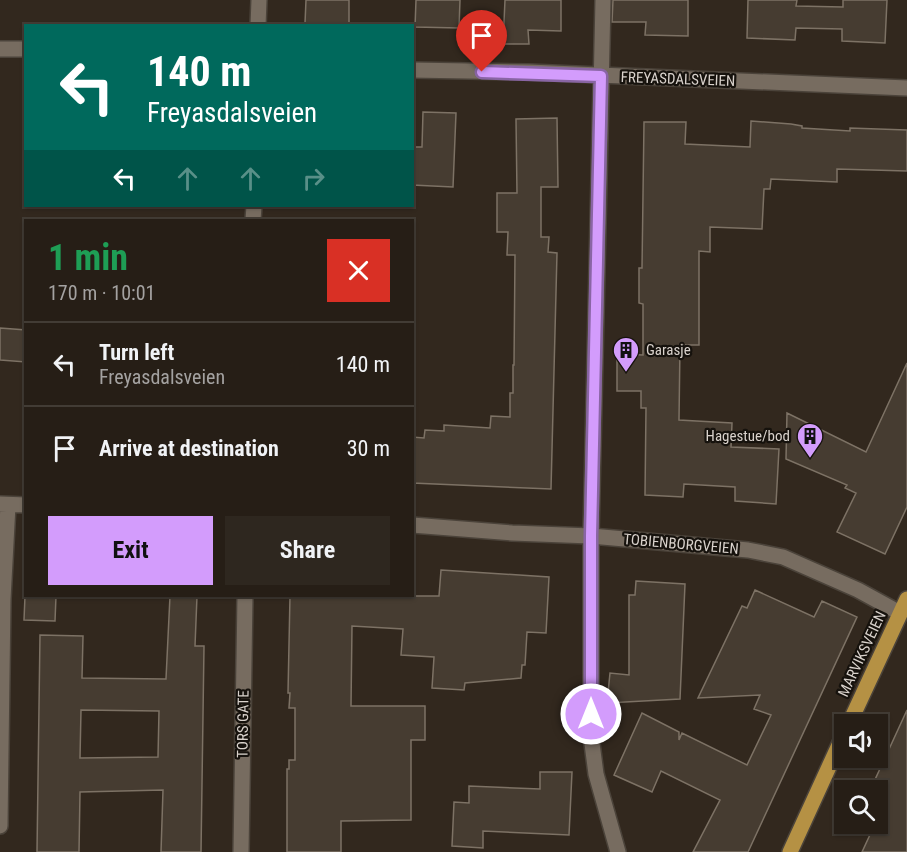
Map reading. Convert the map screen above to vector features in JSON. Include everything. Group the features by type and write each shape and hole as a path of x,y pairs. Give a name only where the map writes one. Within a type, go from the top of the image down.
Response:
{"main road":[{"name":"MARVIKSVEIEN","path":"854,714 904,606"},
{"path":"790,852 834,756"}],"street":[{"path":"258,24 259,0"},
{"path":"603,0 591,536 591,736 596,774 618,852"},
{"path":"0,49 24,49"},
{"name":"FREYASDALSVEIEN","path":"414,70 529,72 907,87"},
{"path":"0,826 4,504 24,505"},
{"name":"TOBIENBORGVEIEN","path":"414,525 512,533 591,536 747,550 783,557 858,590 904,606"},
{"name":"TORS GATE","path":"241,852 245,597"}],"building":[{"path":"306,0 349,0 349,23 305,23"},
{"path":"416,0 460,0 459,28 415,27"},
{"path":"505,0 561,0 561,31 528,30 529,44 503,44"},
{"path":"613,0 688,0 688,36 645,35 646,22 612,22"},
{"path":"748,0 797,0 796,6 843,7 843,0 887,0 885,43 842,41 842,29 796,28 795,40 747,38"},
{"path":"423,112 456,113 453,187 414,185 414,147 422,147"},
{"path":"557,118 558,187 541,187 541,237 549,237 548,252 557,253 551,489 414,483 414,437 424,438 425,430 444,431 444,425 490,428 491,416 510,417 510,393 513,393 514,365 515,255 507,255 508,232 497,232 497,193 517,193 516,119"},
{"path":"751,121 791,124 802,126 802,128 850,131 850,128 907,130 907,171 837,169 837,182 771,179 770,189 764,189 762,229 710,227 710,252 699,251 699,345 680,345 679,420 732,423 731,447 779,449 776,504 735,501 735,487 684,484 683,497 645,495 646,408 641,408 641,391 617,391 617,354 643,355 643,304 639,303 639,268 642,268 644,122 686,122 685,144 750,147"},
{"path":"0,328 24,330 24,362 0,360"},
{"path":"907,363 907,507 885,554 837,532 856,493 845,488 847,485 786,459 787,413 866,452"},
{"path":"441,570 549,577 546,633 527,632 525,665 522,665 521,678 465,683 464,690 432,688 434,657 401,655 403,629 352,626 351,706 425,706 425,740 411,740 411,820 341,821 341,852 287,852 287,769 289,769 289,760 295,760 295,708 289,708 290,693 288,693 290,597 439,596"},
{"path":"636,581 685,584 680,699 607,703 610,673 629,675 629,595 635,595"},
{"path":"755,590 814,617 822,601 857,617 748,852 693,852 720,800 661,771 652,792 614,775 642,713 679,732 679,740 682,733 747,765 771,715 754,709 760,695 698,698 742,606 747,608"},
{"path":"25,597 56,597 55,621 24,620"},
{"path":"170,597 197,597 195,646 204,646 201,852 161,852 163,790 80,792 79,852 37,852 40,635 83,636 82,678 166,679","holes":["81,710 159,711 158,757 80,758"]},
{"path":"907,710 907,852 862,852 870,834 888,834 888,780 875,780 880,768 888,768 888,751"},
{"path":"540,772 572,772 569,835 483,831 483,848 452,846 454,802 469,803 469,786 540,789"}],"place":[{"name":"Garasje","path":"626,373"},
{"name":"Hagestue/bod","path":"810,459"}],"route":[{"path":"482,72 601,76 591,536 591,714"}]}
